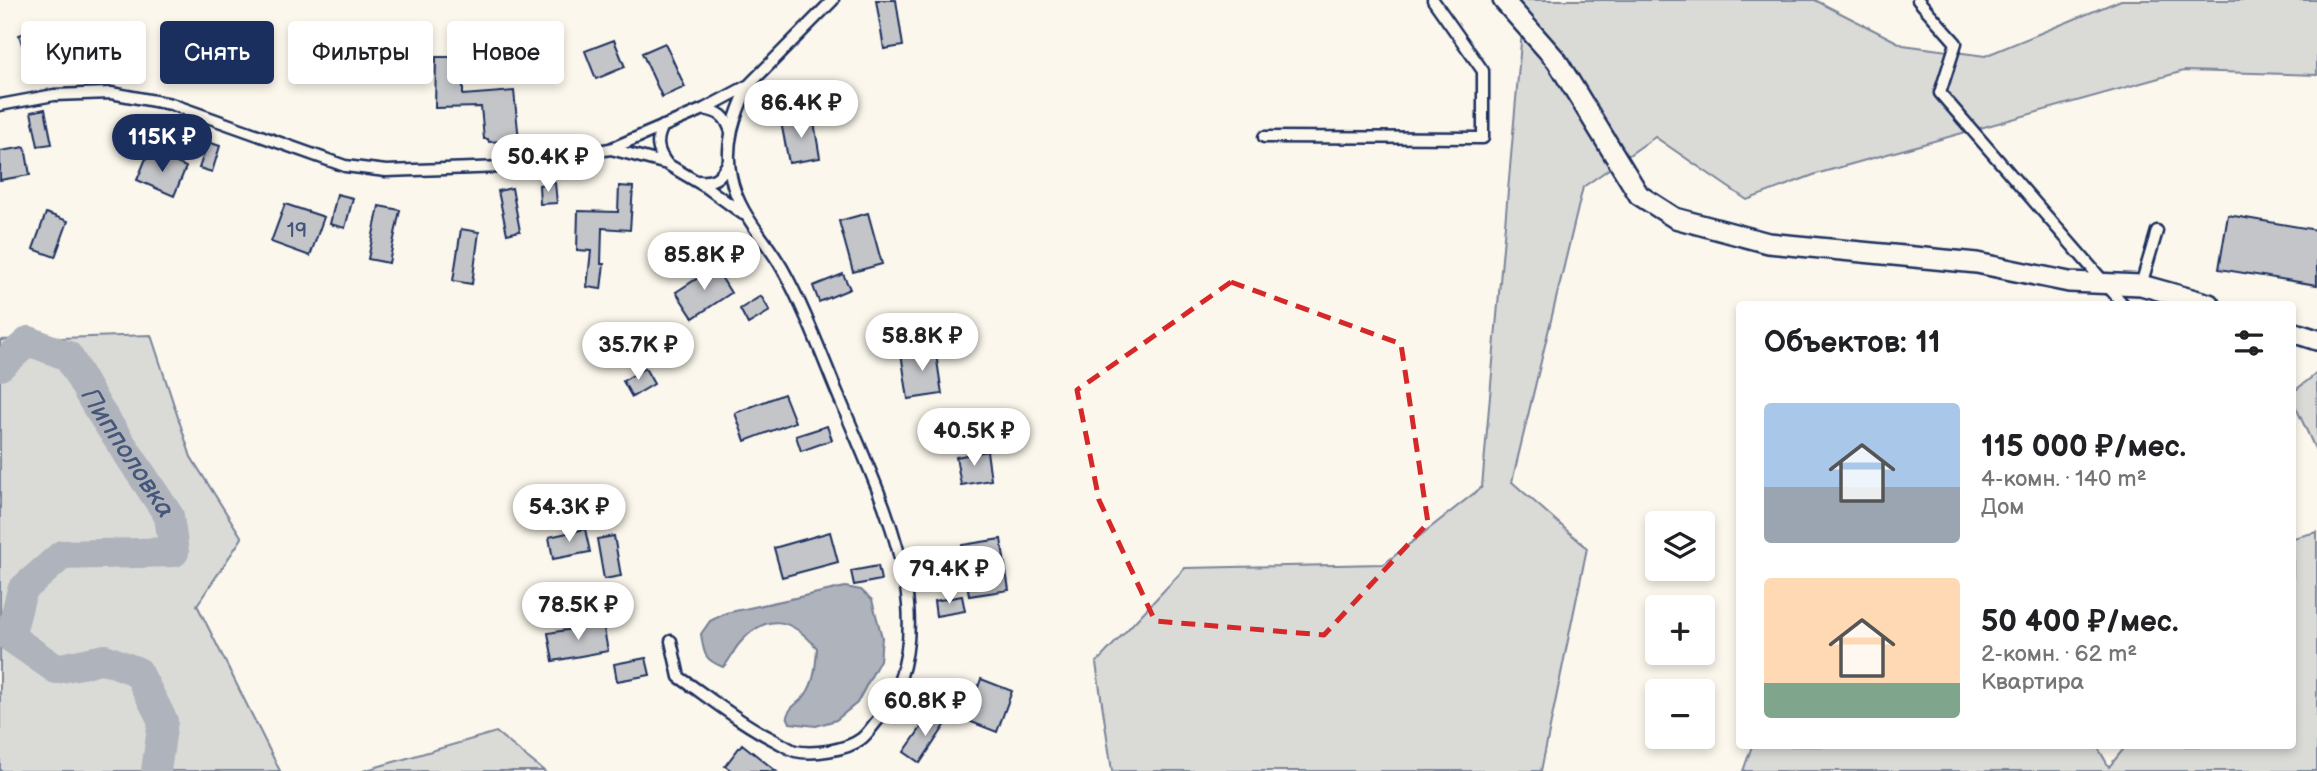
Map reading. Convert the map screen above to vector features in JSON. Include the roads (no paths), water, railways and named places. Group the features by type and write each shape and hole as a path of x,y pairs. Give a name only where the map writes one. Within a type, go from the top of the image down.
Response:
{"street":[{"path":"1503,0 1557,61 1639,195 1675,218 1768,243 1977,263 2068,282 2141,285 2198,301"},
{"path":"2296,333 2317,340"}],"lane":[{"path":"0,105 54,95 111,93 171,104 345,166 386,170 504,167 610,149 704,109 749,85 833,0"},
{"path":"1264,136 1483,138 1483,71 1433,0"},
{"path":"1918,0 1956,43 1940,93 2120,301"},
{"path":"671,641 679,677 756,731 794,751 829,752 861,740 884,714 906,667 909,617 903,571 886,510 782,267 745,215 731,177 728,149 735,114 749,85"},
{"path":"704,109 720,112 728,121 732,132"},
{"path":"663,126 658,135 657,146 667,164"},
{"path":"610,149 667,164 745,215"},
{"path":"695,181 710,182 719,178 729,161"},
{"path":"2141,285 2157,231"}],"waterway":[{"name":"Пипполовка","path":"0,366 29,341 68,356 97,407 169,516 174,552 62,555 22,590 10,637 56,669 105,659 138,672 163,721 156,771"}]}
